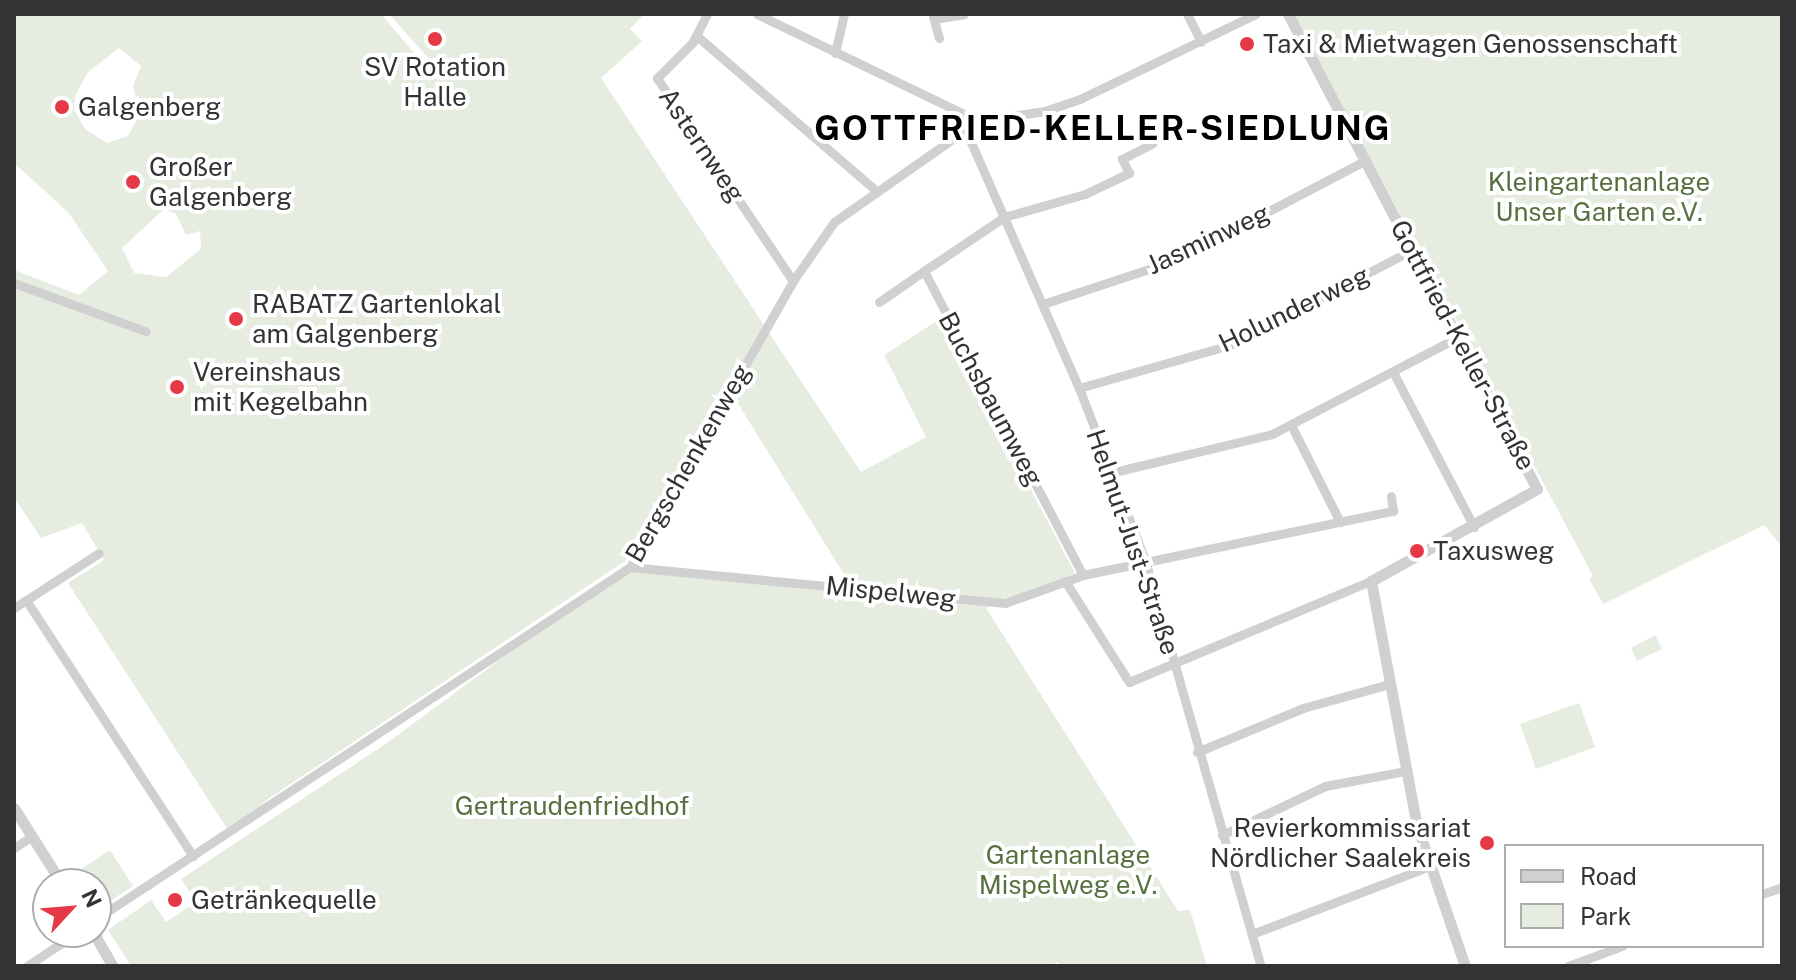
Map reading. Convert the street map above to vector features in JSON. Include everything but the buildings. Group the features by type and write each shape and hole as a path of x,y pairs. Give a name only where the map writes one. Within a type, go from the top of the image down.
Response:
{"street":[{"name":"Asternweg","path":"707,14 698,37 657,78 793,281"},
{"path":"757,14 978,121 1045,111 1082,98 1256,14"},
{"path":"835,53 844,14"},
{"path":"939,38 932,17 964,14"},
{"path":"1187,14 1201,42"},
{"name":"Gottfried-Keller-Straße","path":"1065,581 1127,680 1175,664 1371,581 1474,527 1537,489 1414,249 1288,14"},
{"path":"698,37 875,190"},
{"name":"Bergschenkenweg","path":"112,909 630,567 793,281 834,222 875,190 978,121"},
{"name":"Helmut-Just-Straße","path":"966,131 1079,388 1145,560 1197,752 1261,966"},
{"path":"879,302 1004,217 1085,194 1129,173 1122,159 1152,144"},
{"name":"Jasminweg","path":"1043,304 1173,261 1366,160"},
{"name":"Holunderweg","path":"1079,388 1230,345 1414,249"},
{"name":"Buchsbaumweg","path":"924,271 1083,575"},
{"path":"14,283 145,331"},
{"path":"1110,473 1272,434 1458,337"},
{"path":"1393,372 1474,527"},
{"path":"1291,425 1340,522"},
{"name":"Mispelweg","path":"630,567 1005,603 1083,575 1145,560 1393,511 1391,496"},
{"path":"14,608 99,553"},
{"path":"1371,581 1405,771 1430,866 1465,966"},
{"path":"26,600 193,856"},
{"path":"1197,752 1303,708 1389,684"},
{"path":"1222,835 1318,789 1405,771"},
{"path":"14,808 52,868"},
{"path":"14,848 32,836"},
{"path":"1252,934 1430,866"},
{"path":"27,966 54,948"},
{"path":"102,948 113,966"},
{"path":"1568,966 1617,948"}],"green space":[{"path":"14,14 381,14 427,68 433,63 389,14 644,14 630,29 642,41 601,78 861,472 926,437 884,355 940,319 1075,573 986,608 1178,911 1190,910 1207,966 1059,966 1058,962 1048,966 131,966 112,936 112,927 151,900 166,922 196,902 181,879 387,743 627,566 850,584 727,386 625,561 268,799 230,833 68,583 104,560 82,523 41,538 14,497 14,270 79,295 108,271 68,212 14,163","holes":["119,48 141,66 133,86 140,113 128,136 107,143 85,129 74,109 75,96 88,72","164,209 176,214 186,235 200,231 201,249 166,277 134,273 122,248"]},
{"name":"Kleingartenanlage Unser Garten e.V.","path":"1293,14 1782,14 1782,547 1764,525 1603,604 1589,579 1593,576"},
{"path":"1655,635 1662,649 1637,661 1631,648"},
{"path":"1579,703 1595,747 1536,769 1520,724"},
{"path":"110,850 133,886 112,900 112,868 83,868"}],"place":[{"name":"SV Rotation Halle","path":"435,39"},
{"name":"Taxi & Mietwagen Genossenschaft","path":"1247,44"},
{"name":"Galgenberg","path":"62,107"},
{"name":"Großer Galgenberg","path":"133,182"},
{"name":"RABATZ Gartenlokal am Galgenberg","path":"236,319"},
{"name":"Vereinshaus mit Kegelbahn","path":"177,387"},
{"name":"Taxusweg","path":"1417,551"},
{"name":"Revierkommissariat Nördlicher Saalekreis","path":"1487,843"},
{"name":"Getränkequelle","path":"175,900"}],"district":[{"name":"GOTTFRIED-KELLER-SIEDLUNG","path":"1103,129"}],"park label":[{"name":"Gertraudenfriedhof","path":"572,806"},
{"name":"Gartenanlage Mispelweg e.V.","path":"1068,870"}]}
